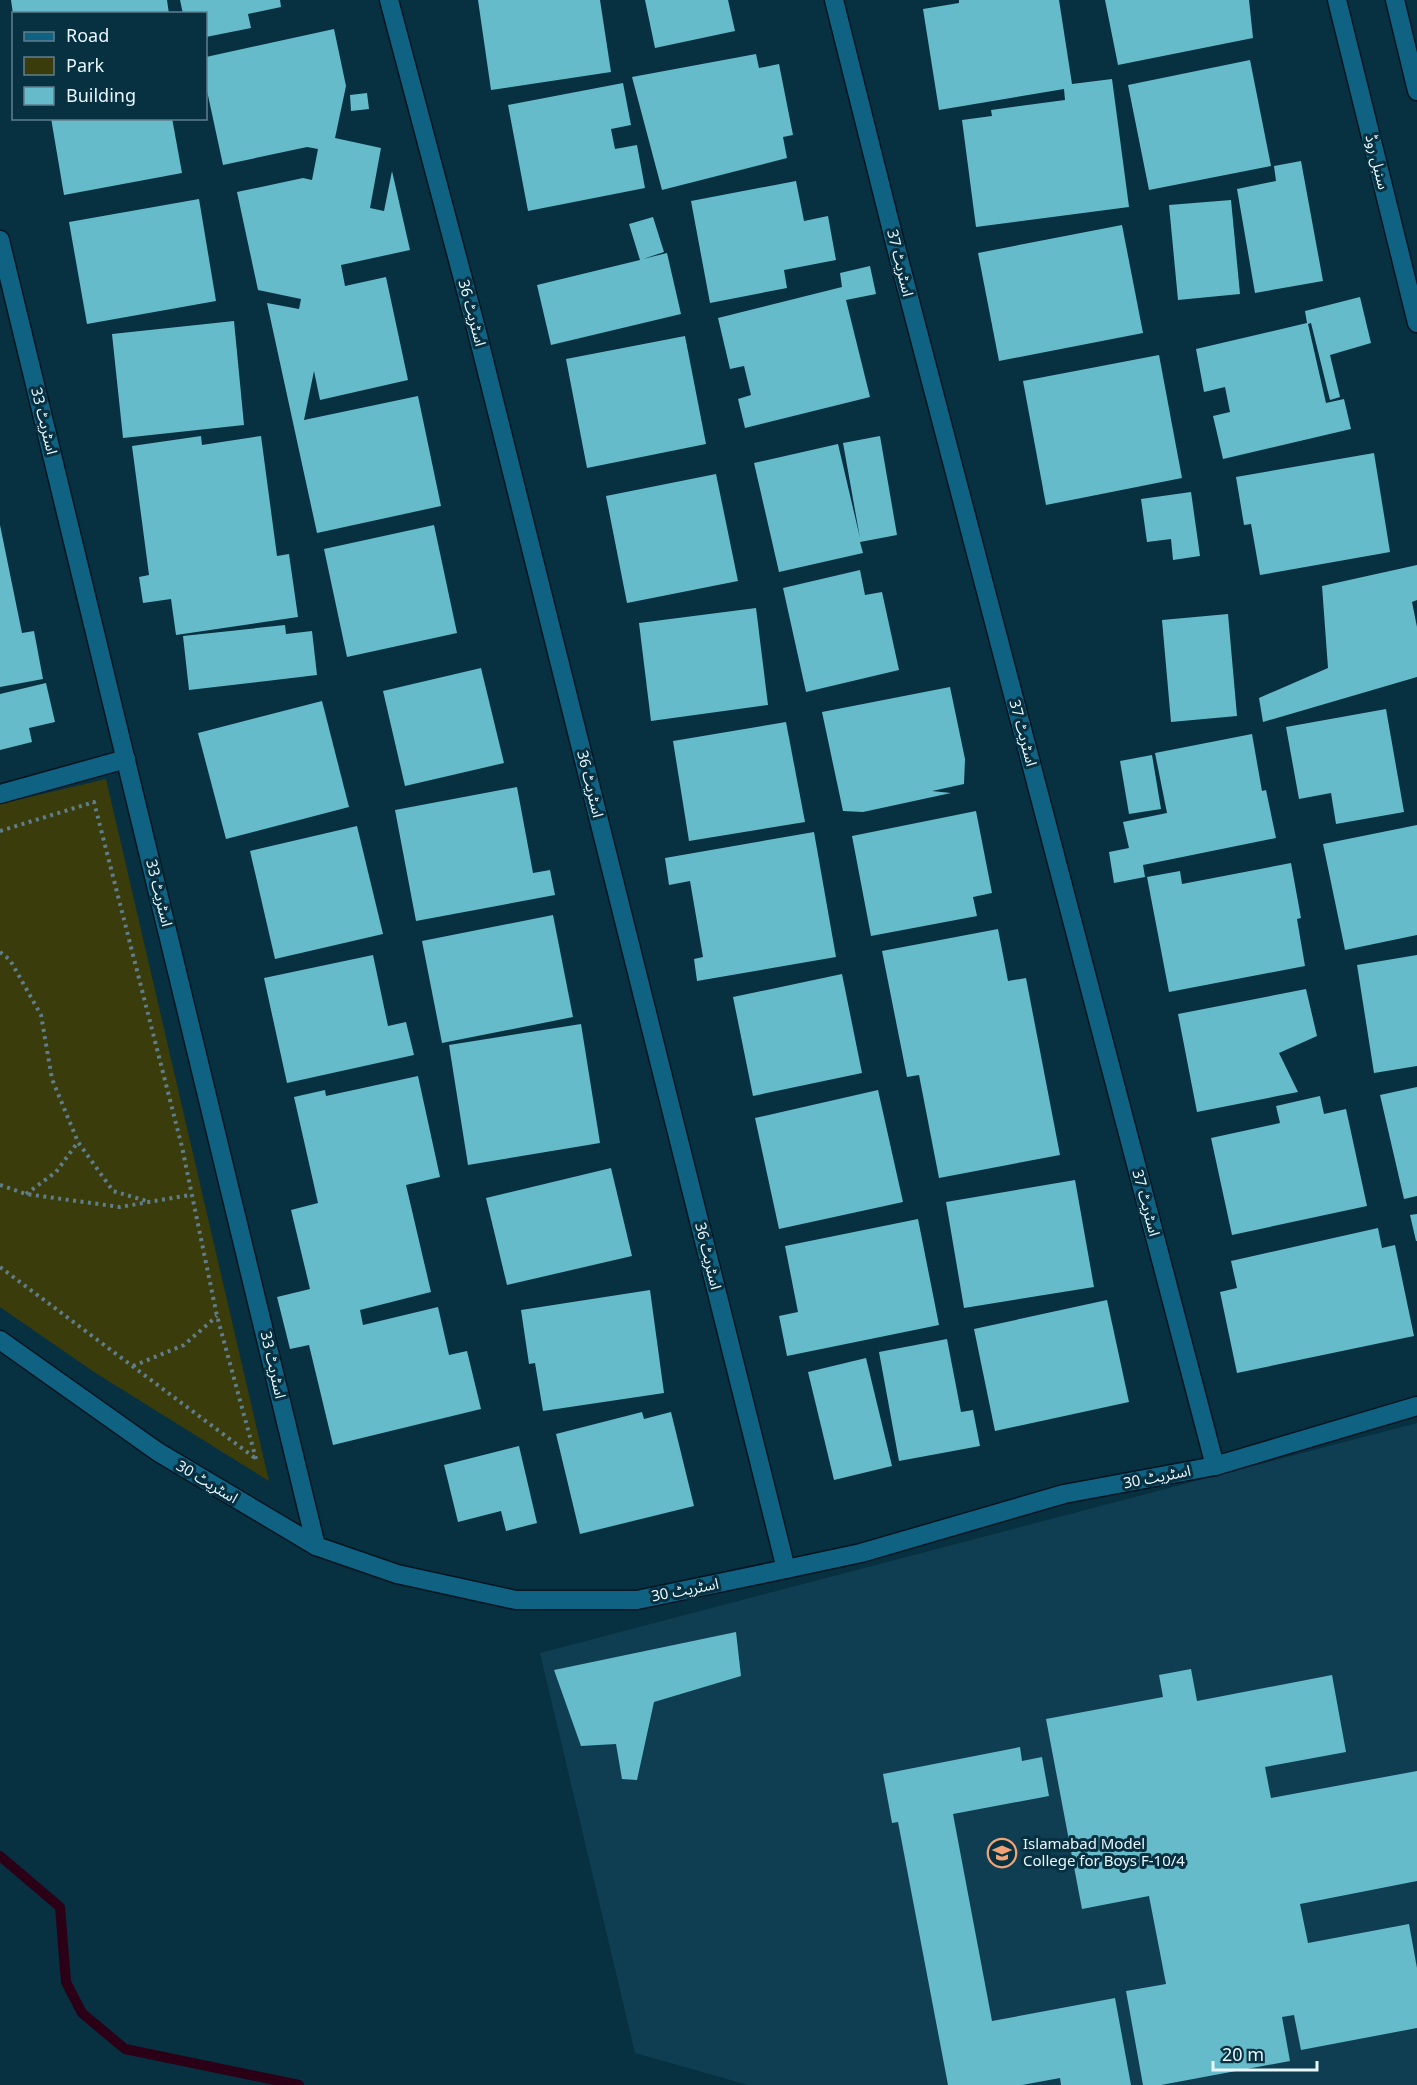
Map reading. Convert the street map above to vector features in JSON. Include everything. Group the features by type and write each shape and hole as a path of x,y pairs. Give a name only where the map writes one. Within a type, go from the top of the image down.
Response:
{"street":[{"name":"اسٹریٹ 36","path":"389,0 476,328 786,1569"},
{"name":"اسٹریٹ 37","path":"834,0 900,263 1215,1466"},
{"name":"سنبل روڈ","path":"1337,0 1417,323"},
{"path":"1395,0 1417,91"},
{"name":"اسٹریٹ 33","path":"0,240 316,1546"},
{"path":"0,794 126,759"},
{"name":"اسٹریٹ 30","path":"0,1340 158,1452 316,1546 397,1574 516,1600 637,1600 861,1553 1064,1494 1215,1466 1417,1406"}],"path":[{"path":"0,831 94,802 182,1147 190,1195 217,1316 256,1459 0,1267"},
{"path":"0,952 10,960 41,1015 52,1080 78,1142 113,1191 150,1202"},
{"path":"26,1194 56,1172 78,1142"},
{"path":"0,1185 26,1194 120,1208 190,1195"},
{"path":"132,1366 184,1345 217,1316"}],"shaded area":[{"name":"Islamabad Model College for Boys F-10/4","path":"1417,1423 1417,2085 748,2085 635,2053 540,1653"}],"green space":[{"path":"106,779 269,1481 94,1372 0,1307 0,804"}],"building":[{"path":"11,0 167,0 169,12 13,12"},
{"path":"180,0 280,0 281,7 248,14 251,28 207,37 207,12 183,12"},
{"path":"478,0 600,0 611,72 491,90"},
{"path":"645,0 728,0 735,31 655,48"},
{"path":"959,0 1059,0 1072,84 1112,79 1129,207 976,227 962,120 992,116 991,110 1065,100 1064,89 939,110 923,9 959,3"},
{"path":"1105,0 1249,0 1253,38 1118,65"},
{"path":"334,29 346,86 335,138 381,148 370,208 384,211 392,171 410,250 341,265 345,286 386,277 408,380 320,400 314,371 304,420 418,396 441,506 317,533 267,303 299,309 301,299 258,290 237,192 303,178 312,180 318,149 307,147 223,165 207,91 207,57"},
{"path":"756,54 759,68 779,64 793,135 783,137 787,158 662,190 632,77"},
{"path":"1250,60 1271,166 1149,190 1128,85"},
{"path":"623,83 631,125 611,129 615,149 637,145 645,188 528,211 508,105"},
{"path":"367,93 369,109 351,111 350,95"},
{"path":"51,120 172,120 182,173 64,195"},
{"path":"1301,161 1323,281 1255,293 1237,189 1276,181 1274,166"},
{"path":"796,181 804,221 828,216 836,260 784,270 787,288 710,303 691,201"},
{"path":"199,199 216,301 87,324 69,222"},
{"path":"1231,200 1240,294 1178,300 1169,205"},
{"path":"653,217 664,252 643,259 667,253 681,314 551,345 537,285 640,260 629,224"},
{"path":"1122,225 1143,333 999,361 978,253"},
{"path":"870,266 876,294 846,300 870,397 745,428 738,399 751,395 744,366 730,369 718,318 842,287 840,273"},
{"path":"1360,297 1371,343 1330,355 1340,397 1330,400 1311,323 1308,324 1326,403 1344,399 1351,429 1223,459 1213,416 1230,412 1225,387 1204,392 1196,349 1307,323 1305,311"},
{"path":"234,321 244,425 123,438 112,334"},
{"path":"685,336 706,444 587,468 566,359"},
{"path":"1159,355 1182,478 1046,505 1023,381"},
{"path":"201,436 202,445 261,436 277,556 289,554 298,617 176,635 171,599 143,603 139,577 149,575 132,446"},
{"path":"880,436 897,535 860,542 863,553 779,572 754,463 838,444 860,538 843,443"},
{"path":"1374,453 1390,552 1260,575 1251,524 1244,525 1236,477"},
{"path":"716,474 738,581 627,603 606,496"},
{"path":"1191,492 1200,556 1173,560 1171,539 1147,542 1141,499"},
{"path":"0,525 22,633 34,631 43,679 0,687"},
{"path":"434,525 457,633 347,657 324,549"},
{"path":"1417,565 1417,600 1412,602 1417,627 1417,677 1263,722 1259,698 1328,668 1322,586"},
{"path":"860,570 865,595 882,592 899,670 806,692 783,588"},
{"path":"756,608 768,705 651,721 639,623"},
{"path":"1228,614 1237,716 1171,722 1162,620"},
{"path":"285,625 286,634 312,631 317,675 189,690 183,636"},
{"path":"481,668 504,763 405,786 383,691"},
{"path":"46,683 55,722 29,728 32,742 0,750 0,694"},
{"path":"950,687 965,759 964,784 932,791 951,793 863,812 843,811 822,712"},
{"path":"322,701 349,807 226,839 198,733"},
{"path":"1386,709 1404,812 1336,824 1331,793 1299,799 1286,727"},
{"path":"786,722 805,822 689,841 673,741"},
{"path":"1252,734 1262,791 1266,790 1276,838 1143,865 1145,877 1114,883 1109,852 1129,848 1123,822 1167,813 1155,753"},
{"path":"1152,755 1161,809 1129,814 1120,761"},
{"path":"517,787 533,873 550,870 555,895 416,921 395,810"},
{"path":"976,811 992,893 973,897 977,916 871,936 852,836"},
{"path":"1417,825 1417,935 1345,950 1323,844"},
{"path":"357,826 383,934 275,959 250,851"},
{"path":"814,832 836,957 697,981 694,959 703,957 690,881 669,885 665,858"},
{"path":"1291,863 1301,918 1297,919 1305,966 1169,992 1147,877 1180,871 1182,884"},
{"path":"553,915 573,1017 442,1043 422,941"},
{"path":"998,929 1008,981 1026,978 1060,1155 939,1178 919,1075 907,1077 882,951"},
{"path":"373,955 388,1026 406,1022 414,1055 287,1083 264,978"},
{"path":"1417,955 1417,1066 1374,1073 1357,965"},
{"path":"842,974 862,1073 753,1096 733,997"},
{"path":"1306,989 1317,1036 1279,1053 1298,1092 1197,1112 1178,1014"},
{"path":"581,1024 600,1143 468,1165 449,1045"},
{"path":"418,1076 440,1177 406,1185 431,1292 360,1310 363,1325 438,1307 449,1355 467,1351 481,1409 333,1445 309,1345 290,1349 277,1297 310,1289 291,1210 318,1203 294,1097 325,1090 326,1096"},
{"path":"1417,1087 1417,1196 1404,1199 1380,1095"},
{"path":"878,1090 903,1202 779,1229 755,1118"},
{"path":"1320,1096 1324,1114 1346,1109 1367,1206 1232,1235 1211,1138 1280,1123 1276,1106"},
{"path":"611,1168 632,1256 507,1285 486,1198"},
{"path":"1075,1180 1094,1287 964,1308 946,1202"},
{"path":"1417,1214 1417,1241 1416,1241 1410,1215"},
{"path":"918,1219 939,1325 787,1356 779,1316 798,1312 785,1246"},
{"path":"1378,1228 1382,1248 1395,1245 1414,1336 1237,1373 1220,1292 1237,1288 1231,1261"},
{"path":"650,1290 664,1393 543,1411 535,1363 529,1364 521,1310"},
{"path":"1107,1300 1129,1402 995,1431 974,1329"},
{"path":"947,1339 961,1412 973,1410 980,1446 899,1461 879,1352"},
{"path":"866,1358 892,1466 834,1480 808,1372"},
{"path":"642,1412 644,1419 671,1412 694,1506 580,1534 556,1434"},
{"path":"519,1446 537,1523 506,1531 501,1511 458,1522 444,1465"},
{"path":"736,1632 741,1676 654,1702 637,1780 622,1779 616,1744 581,1746 554,1670"},
{"path":"1191,1669 1197,1701 1332,1675 1346,1752 1265,1767 1271,1798 1417,1771 1417,1881 1300,1904 1308,1943 1409,1924 1417,1968 1417,2028 1301,2050 1294,2015 1282,2017 1290,2061 1161,2085 1143,2085 1126,1991 1166,1984 1149,1896 1082,1909 1046,1719 1163,1697 1159,1675"},
{"path":"1020,1747 1022,1761 1042,1757 1049,1796 953,1814 992,2021 1115,1998 1131,2085 1061,2085 1060,2078 1022,2085 948,2085 898,1822 892,1823 883,1774"}],"waterway":[{"path":"0,1856 60,1907 66,1982 82,2013 125,2049 299,2085"}],"place":[{"name":"Islamabad Model College for Boys F-10/4","path":"1002,1853"}]}
